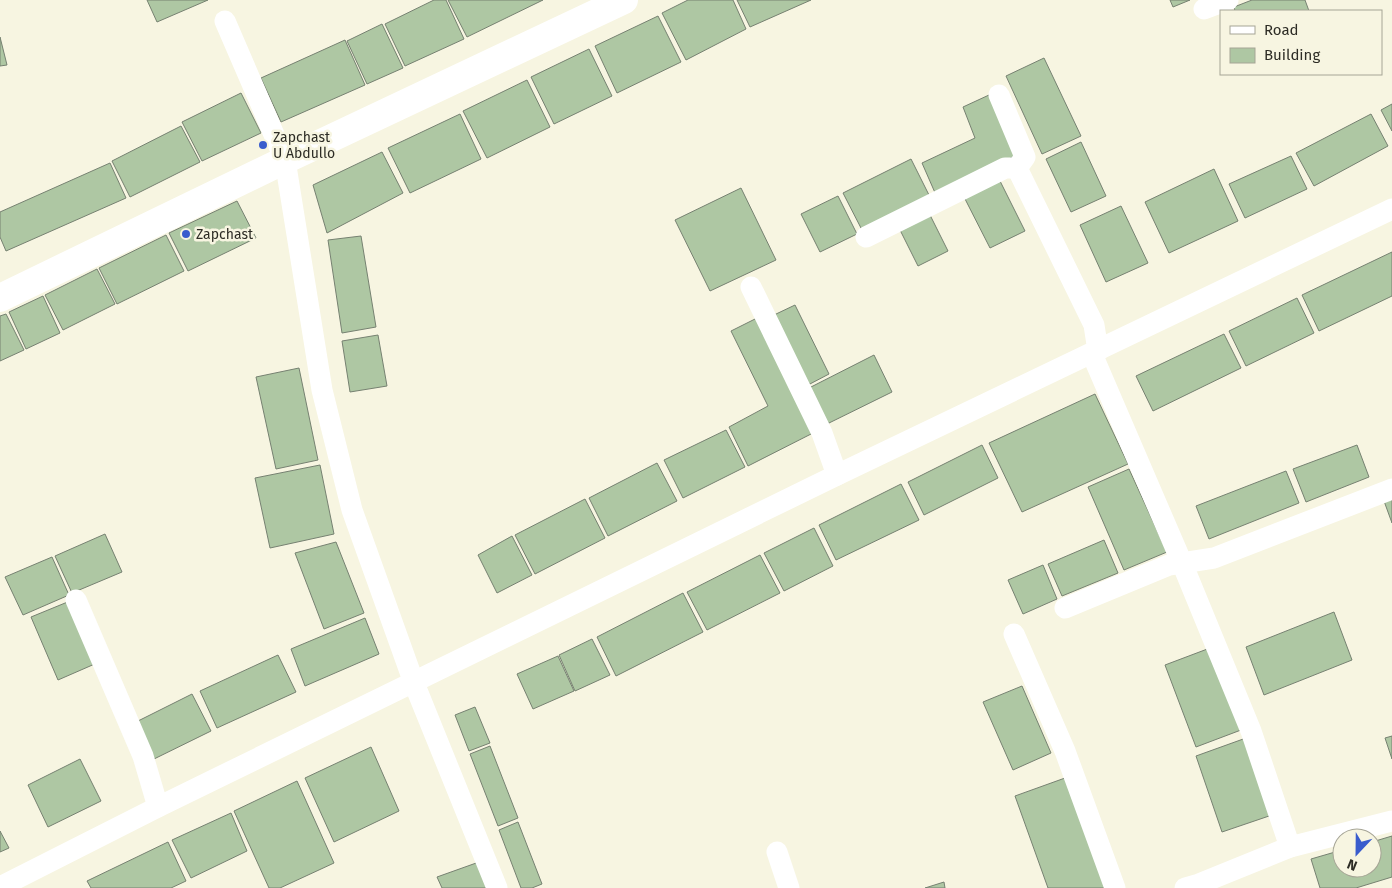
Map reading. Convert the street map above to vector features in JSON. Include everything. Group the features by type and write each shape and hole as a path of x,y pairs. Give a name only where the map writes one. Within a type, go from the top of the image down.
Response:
{"main road":[{"path":"0,298 285,160 624,0"}],"street":[{"path":"1204,9 1228,0"},
{"path":"225,21 285,160 322,390 352,510 414,683 497,888"},
{"path":"999,94 1025,157 1017,168"},
{"path":"866,237 1005,168 1017,168"},
{"path":"1017,168 1094,325 1095,352 1252,731 1290,847"},
{"path":"0,887 158,807 837,475 1392,209"},
{"path":"751,287 822,433 837,475"},
{"path":"1064,608 1169,565 1214,558 1392,489"},
{"path":"76,600 143,756 158,807"},
{"path":"1014,634 1065,751 1115,888"},
{"path":"1195,887 1290,847 1392,821"},
{"path":"777,852 789,888"}],"building":[{"path":"147,0 208,0 157,22"},
{"path":"434,0 446,0 464,39 405,66 385,24"},
{"path":"448,0 543,0 467,37"},
{"path":"688,0 733,0 746,29 686,60 662,13"},
{"path":"737,0 811,0 750,27"},
{"path":"1170,0 1190,0 1173,7"},
{"path":"1252,0 1305,0 1309,10 1235,10 1234,7"},
{"path":"658,16 681,62 617,93 595,46"},
{"path":"382,24 403,68 367,84 347,41"},
{"path":"0,37 7,65 0,66"},
{"path":"345,40 365,85 281,122 261,78"},
{"path":"589,49 612,96 554,124 531,77"},
{"path":"1044,58 1081,136 1042,154 1006,76"},
{"path":"527,80 550,127 487,158 463,111"},
{"path":"241,93 261,133 202,161 182,122"},
{"path":"989,95 1017,155 936,195 922,163 975,138 963,107"},
{"path":"1392,104 1392,131 1381,110"},
{"path":"460,114 481,159 410,193 388,148"},
{"path":"1371,114 1388,146 1314,186 1296,153"},
{"path":"181,126 200,162 130,197 112,161"},
{"path":"1081,142 1106,196 1071,212 1046,159"},
{"path":"382,152 403,193 327,233 313,185"},
{"path":"1291,156 1307,189 1245,218 1229,184"},
{"path":"911,159 930,197 862,230 843,193"},
{"path":"110,163 126,198 6,251 0,237 0,212"},
{"path":"1214,169 1238,221 1169,253 1145,202"},
{"path":"998,177 1025,231 990,248 963,195"},
{"path":"741,188 776,260 710,291 675,220"},
{"path":"838,196 857,234 820,252 801,214"},
{"path":"237,201 256,238 188,271 169,233"},
{"path":"1121,206 1148,263 1106,282 1080,225"},
{"path":"929,213 948,251 918,266 899,228"},
{"path":"166,235 184,271 117,304 99,268"},
{"path":"361,236 376,327 342,333 328,240"},
{"path":"1392,252 1392,296 1319,331 1302,295"},
{"path":"97,269 115,304 63,330 45,295"},
{"path":"43,296 60,333 26,349 9,312"},
{"path":"1297,298 1314,333 1246,366 1229,331"},
{"path":"795,305 829,374 808,385 774,315"},
{"path":"6,314 24,350 0,361 0,316"},
{"path":"759,317 815,432 748,466 729,427 768,406 731,331"},
{"path":"1224,334 1241,368 1153,411 1136,376"},
{"path":"378,335 387,386 350,392 342,341"},
{"path":"874,355 892,392 827,424 809,388"},
{"path":"299,368 318,460 276,469 256,377"},
{"path":"1095,394 1128,464 1022,512 989,443"},
{"path":"726,430 745,467 683,498 664,460"},
{"path":"982,445 998,478 924,515 908,482"},
{"path":"1357,445 1369,477 1306,502 1293,469"},
{"path":"657,463 677,501 608,536 589,498"},
{"path":"320,465 334,534 270,548 255,478"},
{"path":"1129,469 1167,552 1124,570 1088,487"},
{"path":"1286,471 1299,503 1209,539 1196,506"},
{"path":"901,484 919,520 836,560 819,525"},
{"path":"1392,498 1392,523 1384,501"},
{"path":"585,499 605,538 535,574 515,535"},
{"path":"814,528 833,566 784,591 764,553"},
{"path":"105,534 122,572 72,593 55,556"},
{"path":"512,536 532,575 497,593 478,555"},
{"path":"1104,540 1118,573 1062,596 1048,564"},
{"path":"336,542 364,613 324,629 295,553"},
{"path":"760,555 780,593 707,630 687,592"},
{"path":"52,557 69,595 23,615 5,577"},
{"path":"1043,565 1057,599 1023,614 1008,580"},
{"path":"683,593 703,632 616,676 597,637"},
{"path":"70,601 97,663 58,680 31,617"},
{"path":"1334,612 1352,660 1264,695 1246,647"},
{"path":"365,618 379,654 305,686 291,649"},
{"path":"592,639 610,675 575,691 559,655"},
{"path":"1210,648 1241,730 1196,747 1165,665"},
{"path":"278,655 296,692 217,728 200,691"},
{"path":"558,656 574,691 533,709 517,674"},
{"path":"1022,686 1051,753 1013,770 983,702"},
{"path":"192,694 211,731 154,759 136,722"},
{"path":"475,707 490,743 469,751 455,715"},
{"path":"1392,736 1392,759 1385,738"},
{"path":"1246,738 1272,815 1222,832 1196,756"},
{"path":"490,746 518,818 498,826 470,754"},
{"path":"371,747 399,811 334,842 305,778"},
{"path":"80,759 101,801 48,827 28,785"},
{"path":"1065,778 1105,888 1048,888 1015,796"},
{"path":"297,781 334,863 280,888 269,888 234,811"},
{"path":"231,813 247,851 191,878 172,840"},
{"path":"518,822 542,884 532,888 521,888 499,830"},
{"path":"0,831 9,848 0,852"},
{"path":"1392,836 1392,877 1356,888 1320,888 1311,859 1332,853 1332,878 1382,878 1382,839"},
{"path":"168,842 186,881 171,888 91,888 87,881"},
{"path":"479,862 488,888 442,888 437,877"},
{"path":"944,882 945,888 925,888"}],"place":[{"name":"Zapchast U Abdullo","path":"263,145"},
{"name":"Zapchast","path":"186,234"}]}
